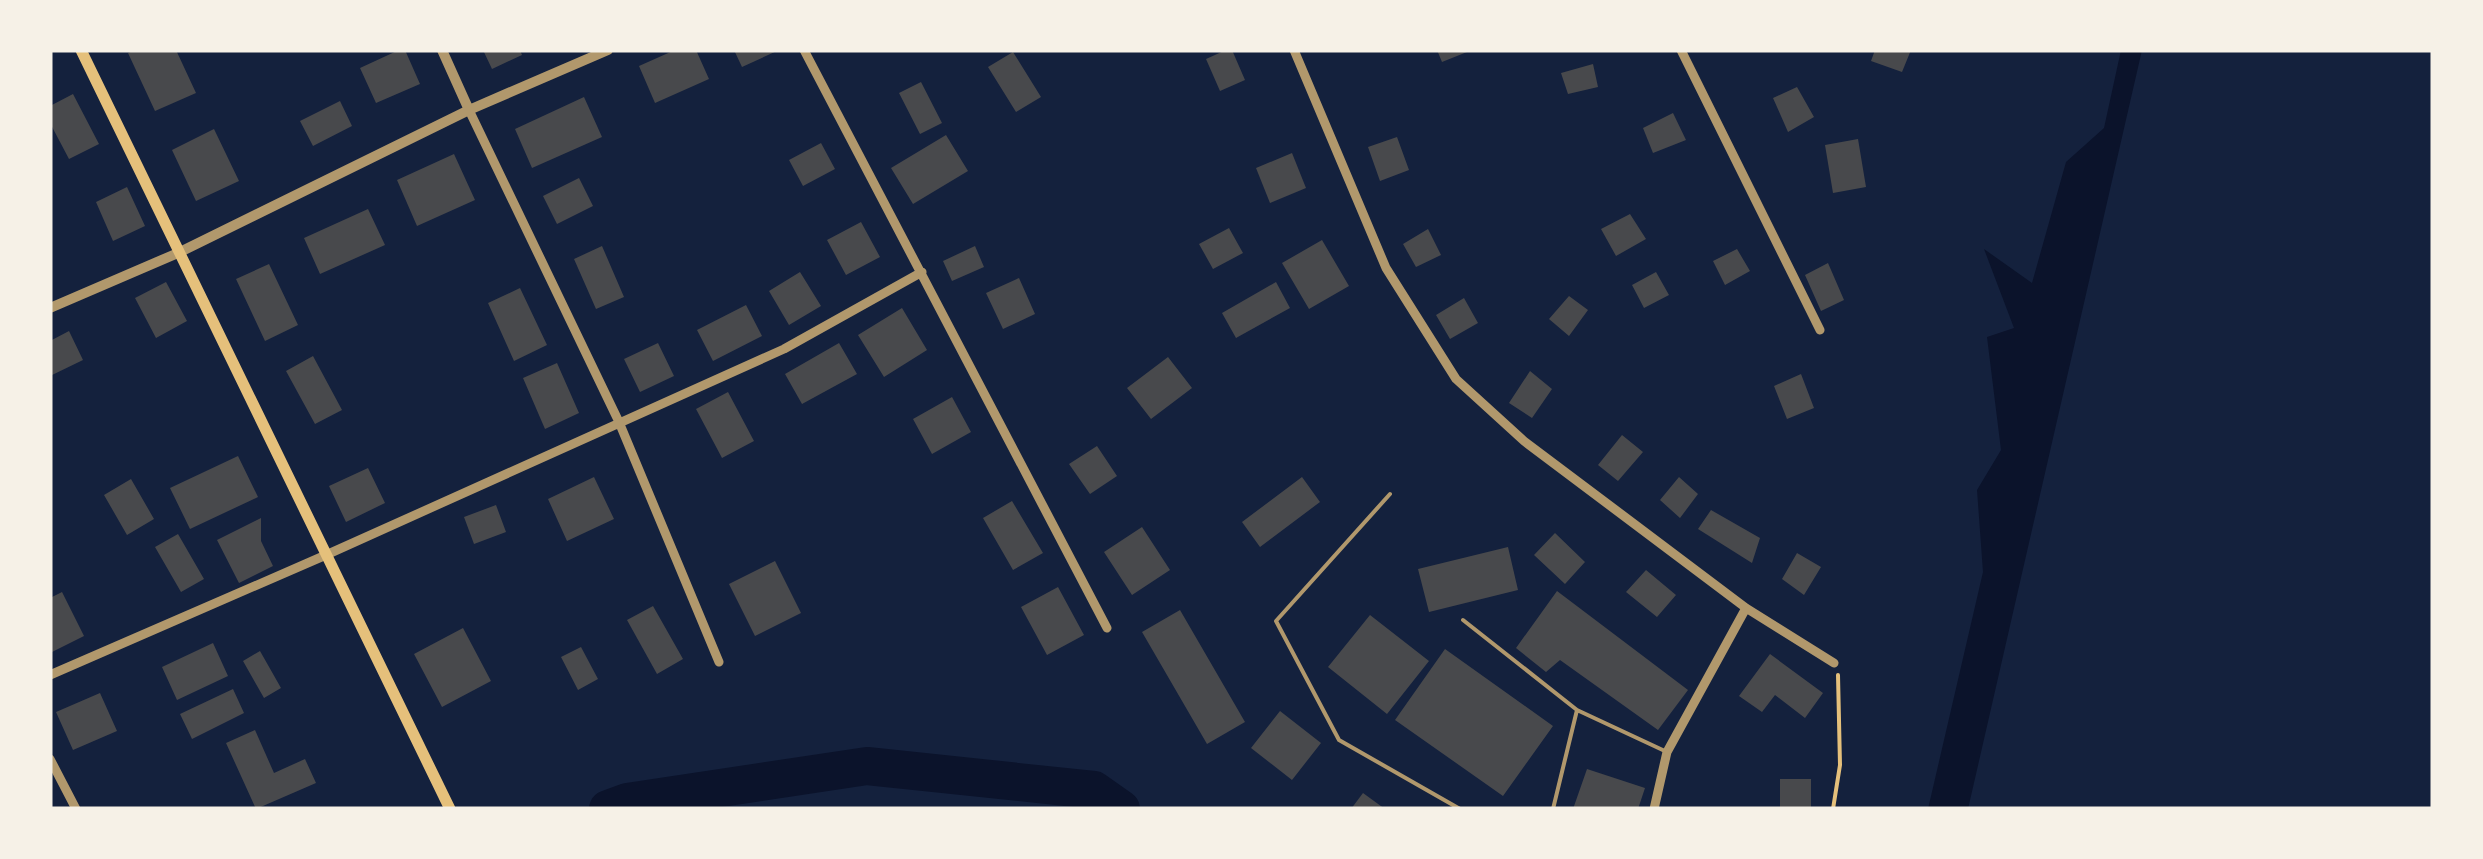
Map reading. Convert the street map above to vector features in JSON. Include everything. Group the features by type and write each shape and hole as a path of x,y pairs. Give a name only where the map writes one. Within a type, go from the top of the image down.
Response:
{"main road":[{"path":"81,50 450,809"}],"street":[{"path":"442,50 620,422 719,662"},
{"path":"50,308 178,253 469,110 608,50"},
{"path":"804,50 1107,628"},
{"path":"1294,50 1386,268 1456,379 1524,441 1746,608 1834,663"},
{"path":"1681,50 1820,330"},
{"path":"50,675 326,556 784,349 922,272"},
{"path":"1654,809 1667,752 1746,608"},
{"path":"50,759 76,809"}],"lane":[{"path":"1390,494 1276,622 1339,740 1460,809"},
{"path":"1463,620 1578,710 1667,752"},
{"path":"1552,809 1578,710"}],"path":[{"path":"1833,809 1840,765 1841,698 1841,682 1834,663"}],"water":[{"path":"2121,50 2142,50 1968,809 1928,809 1983,572 1977,490 2001,450 1987,337 2014,328 1984,249 2032,283 2066,162 2104,128"}],"building":[{"path":"176,50 196,93 155,111 128,53"},
{"path":"405,50 420,84 376,103 360,68"},
{"path":"483,50 520,50 522,55 492,69"},
{"path":"675,50 696,50 709,79 655,103 639,66"},
{"path":"734,50 779,50 742,67"},
{"path":"1232,50 1245,80 1220,91 1206,59"},
{"path":"1437,50 1472,50 1442,62"},
{"path":"1875,50 1911,50 1902,72 1871,61"},
{"path":"1013,52 1041,97 1016,112 988,67"},
{"path":"1593,64 1598,87 1568,94 1561,73"},
{"path":"921,82 942,123 920,134 899,93"},
{"path":"1797,87 1814,117 1788,132 1773,98"},
{"path":"73,94 99,144 69,159 50,123 50,106"},
{"path":"584,97 602,137 532,168 515,129"},
{"path":"340,101 352,126 313,146 300,121"},
{"path":"1673,113 1686,140 1653,153 1643,128"},
{"path":"214,129 239,181 196,201 172,150"},
{"path":"946,135 968,171 913,204 891,168"},
{"path":"1397,137 1409,170 1380,181 1368,147"},
{"path":"1858,139 1866,187 1833,193 1825,145"},
{"path":"821,143 835,169 803,186 789,160"},
{"path":"1292,153 1306,188 1270,203 1256,168"},
{"path":"454,154 475,200 417,226 397,180"},
{"path":"579,178 593,206 557,224 543,196"},
{"path":"127,187 145,226 113,241 96,202"},
{"path":"368,209 385,245 320,274 304,238"},
{"path":"1630,214 1646,239 1616,256 1601,229"},
{"path":"861,222 880,257 846,275 827,240"},
{"path":"1229,228 1243,253 1213,269 1199,244"},
{"path":"1428,229 1441,255 1416,267 1403,244"},
{"path":"1322,240 1349,286 1309,309 1282,263"},
{"path":"602,246 624,297 596,309 574,259"},
{"path":"975,246 984,267 952,281 943,261"},
{"path":"1737,249 1750,271 1725,285 1713,261"},
{"path":"1828,263 1844,300 1821,311 1805,275"},
{"path":"269,264 298,325 265,341 236,279"},
{"path":"800,272 821,306 789,325 769,291"},
{"path":"1656,272 1669,295 1644,308 1632,285"},
{"path":"1019,278 1035,314 1003,329 986,293"},
{"path":"166,282 187,321 156,338 135,298"},
{"path":"1276,282 1290,308 1236,338 1222,313"},
{"path":"520,288 547,345 514,361 488,303"},
{"path":"1569,296 1588,310 1569,336 1549,319"},
{"path":"1464,298 1478,323 1450,339 1436,315"},
{"path":"746,305 762,336 713,361 697,330"},
{"path":"902,308 927,350 884,377 858,335"},
{"path":"69,331 83,360 50,376 50,341"},
{"path":"658,343 674,376 640,392 624,359"},
{"path":"839,343 857,374 802,404 785,374"},
{"path":"313,356 342,410 315,424 286,371"},
{"path":"1168,357 1192,388 1151,419 1127,388"},
{"path":"557,363 579,413 545,429 523,378"},
{"path":"1530,371 1552,389 1532,418 1509,403"},
{"path":"1801,374 1814,408 1787,419 1774,386"},
{"path":"728,392 754,441 722,458 696,409"},
{"path":"952,397 971,432 932,454 913,419"},
{"path":"1622,435 1643,452 1618,481 1598,465"},
{"path":"1097,446 1117,476 1090,494 1069,464"},
{"path":"238,456 258,497 190,529 170,488"},
{"path":"368,468 385,503 346,522 329,486"},
{"path":"594,477 614,519 567,541 548,499"},
{"path":"1302,477 1320,502 1260,547 1242,522"},
{"path":"1679,477 1698,494 1680,518 1660,500"},
{"path":"131,479 154,519 127,535 104,495"},
{"path":"1012,501 1043,553 1013,570 983,518"},
{"path":"496,505 506,532 474,544 464,517"},
{"path":"1711,510 1760,538 1752,563 1698,529"},
{"path":"261,518 261,541 273,566 239,583 217,540"},
{"path":"1142,527 1170,570 1132,595 1104,552"},
{"path":"1555,533 1585,562 1565,584 1534,555"},
{"path":"178,534 204,579 181,592 155,547"},
{"path":"1508,547 1518,590 1429,612 1418,569"},
{"path":"1797,553 1821,567 1804,595 1782,579"},
{"path":"775,561 801,613 755,636 729,584"},
{"path":"1646,570 1676,595 1657,617 1626,592"},
{"path":"1058,587 1084,635 1047,655 1021,607"},
{"path":"1557,591 1688,690 1658,730 1560,660 1546,672 1516,648"},
{"path":"62,592 84,636 50,653 50,598"},
{"path":"653,606 683,659 657,674 627,620"},
{"path":"1180,610 1245,722 1207,744 1142,632"},
{"path":"1370,615 1429,661 1387,714 1328,667"},
{"path":"463,628 491,681 442,707 414,654"},
{"path":"213,643 228,676 177,700 162,667"},
{"path":"581,647 598,679 578,690 561,657"},
{"path":"1445,649 1553,726 1503,796 1395,720"},
{"path":"260,651 281,688 264,698 243,661"},
{"path":"1770,654 1823,693 1805,718 1775,695 1762,712 1739,696"},
{"path":"233,689 244,713 192,739 180,714"},
{"path":"100,693 117,731 73,750 56,712"},
{"path":"1280,711 1321,743 1292,780 1251,748"},
{"path":"255,730 274,773 305,759 316,783 256,809 226,743"},
{"path":"1587,769 1645,788 1638,809 1573,809"},
{"path":"1780,779 1811,779 1811,809 1780,809"},
{"path":"1363,793 1385,809 1351,809"}],"waterway":[{"path":"608,809 627,802 867,766 1094,790 1121,809"}]}
